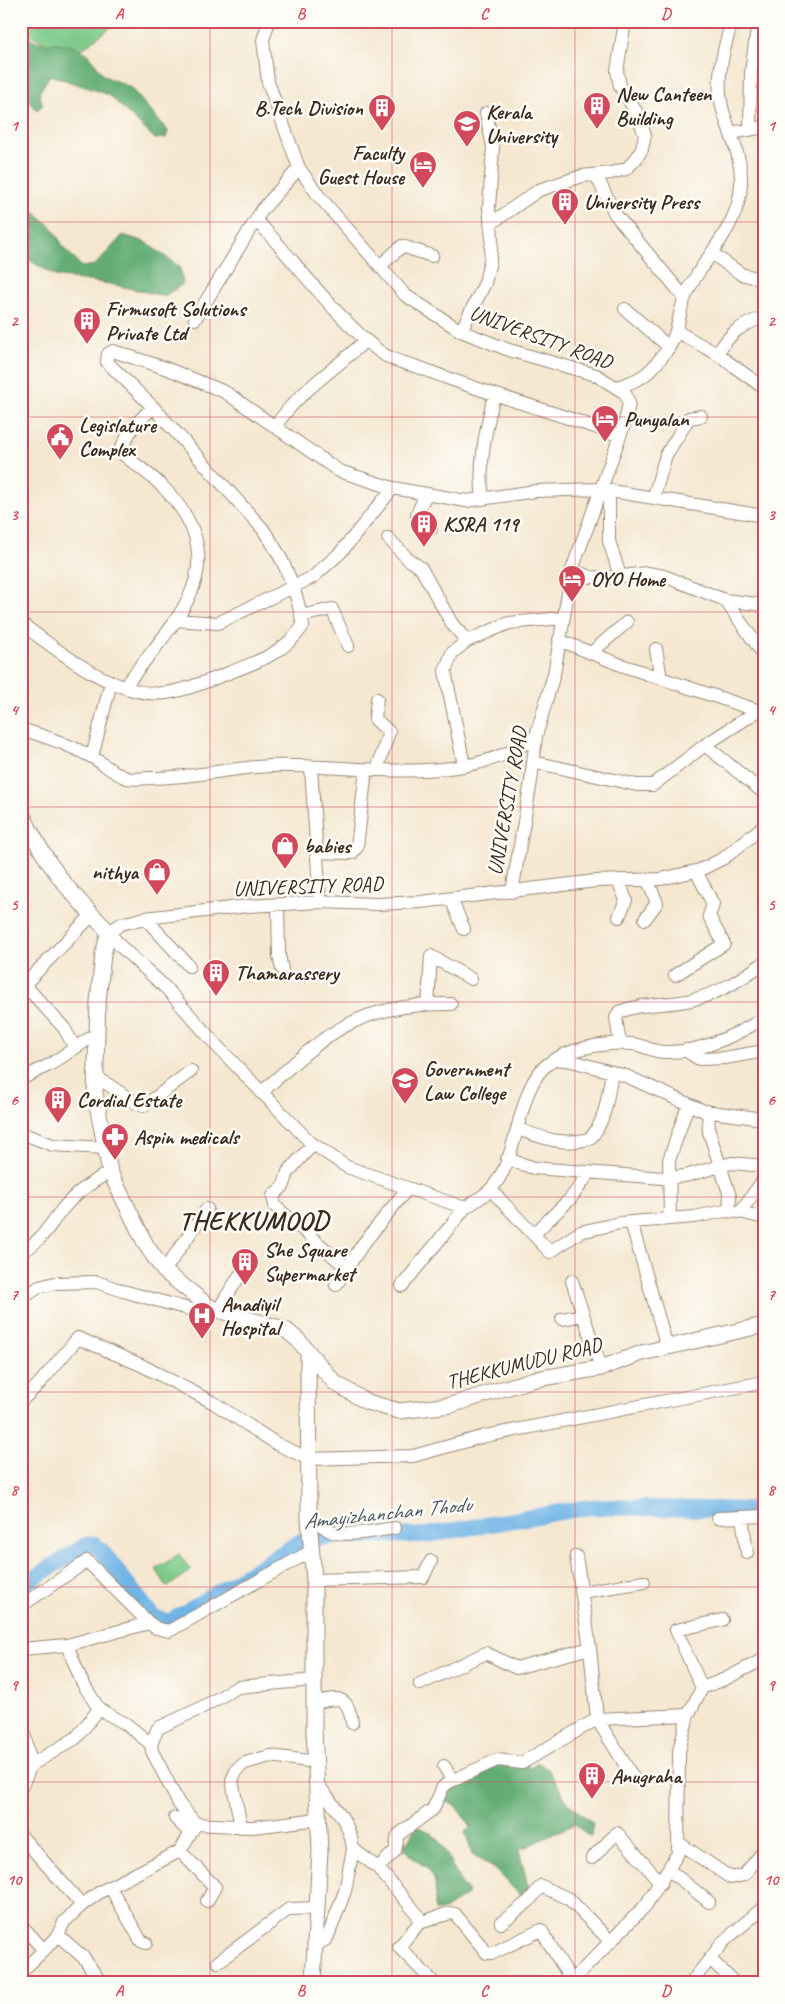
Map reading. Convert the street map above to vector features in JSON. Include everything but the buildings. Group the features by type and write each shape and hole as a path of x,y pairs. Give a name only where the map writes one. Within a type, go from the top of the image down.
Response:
{"main road":[{"path":"21,812 43,856 70,893 109,932 103,954 96,1034 95,1076 104,1148 110,1172 146,1246 164,1271 214,1309"},
{"name":"THEKKUMUDU ROAD","path":"214,1309 286,1330 298,1340 308,1355 335,1383 367,1402 399,1411 452,1405 531,1380 601,1368 642,1353 764,1325"},
{"path":"308,1355 309,1519 314,1580 314,1703 319,1819 318,1908 313,1983"}],"street":[{"name":"UNIVERSITY ROAD","path":"269,21 263,40 268,82 299,168 318,195 405,295 461,330 510,350 596,375 625,393 629,403 604,490 572,570 562,618 554,674 536,736 534,762 512,892"},
{"path":"490,224 539,190 582,176 626,169 639,154 645,134 636,113 620,86 617,71 625,21"},
{"path":"629,403 641,380 669,347 678,332 685,298 729,228 740,196 741,181 737,146 721,105 721,57 732,21"},
{"path":"750,130 758,58 758,21"},
{"path":"461,330 485,283 490,261 489,208 493,147 486,113"},
{"path":"731,133 764,127"},
{"path":"195,319 256,220 299,168"},
{"path":"596,175 615,214 685,298"},
{"path":"256,220 300,268 322,298 381,353 394,360 494,395 570,417 620,436"},
{"path":"380,266 402,246 432,256"},
{"path":"713,254 741,274 764,280"},
{"path":"625,309 669,347"},
{"path":"717,354 732,332 764,317"},
{"path":"678,332 717,354 764,388"},
{"path":"275,427 284,413 302,394 366,340"},
{"path":"21,623 50,646 111,682 146,692 166,693 256,663 281,650 293,640 303,626 294,586 275,546 262,528 153,406 107,362 108,354 112,351 168,369 225,392 339,470 393,488 466,501 536,491 604,490 654,496 764,516"},
{"path":"617,387 641,380"},
{"path":"483,499 481,482 485,436 494,395"},
{"path":"125,686 185,606 200,570 200,554 195,535 165,489 124,455 121,448 133,427 153,406"},
{"path":"654,496 666,455 689,418 701,416"},
{"path":"175,620 218,623 313,577 330,564 393,488"},
{"path":"604,490 609,541 620,576"},
{"path":"426,494 417,514 431,529"},
{"path":"388,538 408,559 421,568 452,624 467,641"},
{"path":"572,570 591,577 606,578 646,573 664,576 725,600 764,605"},
{"path":"725,600 764,655"},
{"path":"301,616 332,609 348,646"},
{"path":"464,765 445,671 452,653 467,641 508,623 562,618"},
{"path":"591,653 627,622"},
{"path":"559,640 661,678 761,709"},
{"path":"656,649 661,678"},
{"path":"92,757 111,682"},
{"path":"316,852 352,853 357,847 371,770 389,732 375,719 377,699"},
{"path":"534,762 636,785 654,785 705,745 761,709"},
{"path":"21,729 47,736 92,757 128,778 176,778 271,766 408,771 464,765 504,756 520,748 536,736"},
{"path":"705,745 764,792"},
{"path":"311,768 320,902"},
{"name":"UNIVERSITY ROAD","path":"109,932 120,924 145,918 278,904 320,902 377,904 450,899 618,880 661,879 696,870 724,858 764,826"},
{"path":"675,975 724,944 709,916 713,904 696,870"},
{"path":"645,919 657,903 647,879"},
{"path":"618,880 626,900 619,917"},
{"path":"450,899 464,929"},
{"path":"278,904 279,956 282,969"},
{"path":"75,1048 64,1028 22,984 92,915"},
{"path":"145,918 189,966"},
{"path":"109,932 120,946 166,988 261,1093 313,1144 347,1167 465,1208"},
{"path":"428,1004 431,956 471,979"},
{"path":"620,1044 616,1018 619,1012 639,1006 694,1000 721,991 764,963"},
{"path":"261,1093 300,1058 341,1026 374,1013 403,1006 451,1004"},
{"path":"402,1286 465,1208 491,1190 507,1159 526,1100 536,1078 546,1064 563,1054 620,1044 633,1044 664,1052 707,1046 764,1018"},
{"path":"21,1080 51,1064 96,1034"},
{"path":"685,1050 699,1059 725,1058 764,1051"},
{"path":"555,1059 572,1061 612,1072 657,1089 688,1105 708,1111 764,1120"},
{"path":"95,1076 139,1105 144,1106 191,1071"},
{"path":"518,1129 553,1141 566,1142 589,1139 596,1131 602,1118 612,1072"},
{"path":"670,1218 669,1177 671,1150 688,1105"},
{"path":"708,1111 709,1132 734,1212"},
{"path":"21,1133 53,1145 104,1148"},
{"path":"313,1144 288,1172 284,1185 273,1196 275,1206 347,1268"},
{"path":"507,1159 534,1168 669,1177 685,1176 732,1163 764,1166"},
{"path":"21,1253 39,1242 61,1210 80,1191 110,1172"},
{"path":"534,1234 571,1198 589,1173"},
{"path":"734,1212 764,1179"},
{"path":"336,1285 363,1244 408,1188"},
{"path":"491,1190 550,1252 580,1232 632,1222 734,1212 764,1218"},
{"path":"164,1271 207,1209"},
{"path":"632,1222 667,1348"},
{"path":"21,1299 39,1287 55,1283 96,1282 123,1292 196,1311 214,1309 240,1275"},
{"path":"572,1281 601,1368"},
{"path":"562,1319 583,1315"},
{"path":"21,1401 38,1385 78,1338 141,1365 214,1403 277,1444 310,1459 413,1456 485,1436 764,1382"},
{"path":"718,1518 764,1516"},
{"path":"742,1517 747,1553"},
{"path":"309,1519 319,1521 328,1530 340,1534 394,1528"},
{"path":"21,1606 88,1561 149,1623 162,1631 175,1629 311,1548"},
{"path":"576,1556 590,1648 597,1719 634,1779"},
{"path":"314,1580 423,1577 431,1561"},
{"path":"581,1592 644,1582"},
{"path":"702,1688 676,1630 722,1620"},
{"path":"21,1649 67,1645 149,1623"},
{"path":"67,1645 82,1682 99,1709 126,1724 151,1744"},
{"path":"420,1684 486,1653 516,1668 590,1648"},
{"path":"434,1983 399,1947 420,1923 450,1913 455,1914 487,1953 494,1952 541,1930 572,1982 646,1905 678,1853 679,1751 688,1716 702,1688 725,1680 764,1659"},
{"path":"193,1828 152,1751 151,1744 158,1728 199,1709 238,1687 314,1680"},
{"path":"314,1703 337,1697 344,1701 351,1712 352,1723"},
{"path":"21,1788 31,1765 76,1738 99,1709"},
{"path":"378,1868 395,1851 398,1835 402,1830 433,1809 443,1787 452,1780 497,1760 522,1763 597,1719 688,1716"},
{"path":"21,1719 31,1765"},
{"path":"241,1827 232,1780 237,1769 245,1763 270,1756 316,1762"},
{"path":"444,1766 452,1780"},
{"path":"316,1945 328,1936 342,1900 353,1849 352,1835 344,1818 318,1785"},
{"path":"175,1818 193,1828 241,1827 319,1819"},
{"path":"21,1972 58,1935 64,1922 82,1905 110,1887 180,1851 193,1828"},
{"path":"592,1858 617,1833 661,1883"},
{"path":"21,1836 82,1905"},
{"path":"679,1842 731,1878 744,1875 762,1853"},
{"path":"353,1849 378,1868 418,1915 420,1923"},
{"path":"180,1851 215,1887 207,1901"},
{"path":"669,1870 709,1902"},
{"path":"502,1922 528,1901 541,1886 569,1899 611,1942"},
{"path":"110,1887 141,1941 146,1943"},
{"path":"691,1983 724,1941 764,1907"},
{"path":"218,1962 289,1909 318,1908"},
{"path":"21,1924 44,1950"},
{"path":"58,1935 84,1958 101,1983"},
{"path":"710,1959 735,1983"}],"green space":[{"path":"21,21 119,21 69,59 21,28"},
{"path":"21,32 38,42 70,44 87,53 104,76 130,87 168,131 166,138 155,139 109,95 50,75 39,93 43,105 37,110 21,95 25,61 21,57"},
{"path":"21,193 26,205 52,227 64,248 82,267 95,265 123,235 145,242 180,267 183,284 164,296 110,284 55,276 21,255"},
{"path":"179,1554 191,1571 167,1587 156,1569"},
{"path":"497,1758 530,1768 537,1762 548,1769 568,1803 593,1823 591,1836 585,1834 575,1824 519,1850 528,1886 528,1897 520,1895 495,1869 472,1855 465,1832 471,1826 456,1807 445,1800 444,1788"},
{"path":"416,1826 429,1832 442,1845 458,1877 468,1891 467,1895 444,1910 435,1910 435,1886 431,1874 404,1848"}],"waterway":[{"name":"Amayizhanchan Thodu","path":"21,1586 86,1545 93,1544 101,1550 153,1617 169,1622 303,1540 335,1536 427,1535 590,1507 764,1510"}],"place":[{"name":"New Canteen Building","path":"597,130"},
{"name":"B.Tech Division","path":"382,132"},
{"name":"Kerala University","path":"467,148"},
{"name":"Faculty Guest House","path":"423,189"},
{"name":"University Press","path":"565,226"},
{"name":"Firmusoft Solutions Private Ltd","path":"87,345"},
{"name":"Punyalan","path":"605,443"},
{"name":"Legislature Complex","path":"60,461"},
{"name":"KSRA 119","path":"424,548"},
{"name":"OYO Home","path":"572,603"},
{"name":"babies","path":"285,870"},
{"name":"nithya","path":"157,896"},
{"name":"Thamarassery","path":"216,997"},
{"name":"Government Law College","path":"405,1105"},
{"name":"Cordial Estate","path":"58,1124"},
{"name":"Aspin medicals","path":"115,1161"},
{"name":"She Square Supermarket","path":"245,1286"},
{"name":"Anadiyil Hospital","path":"202,1340"},
{"name":"Anugraha","path":"592,1800"}],"district":[{"name":"THEKKUMOOD","path":"254,1220"}]}
